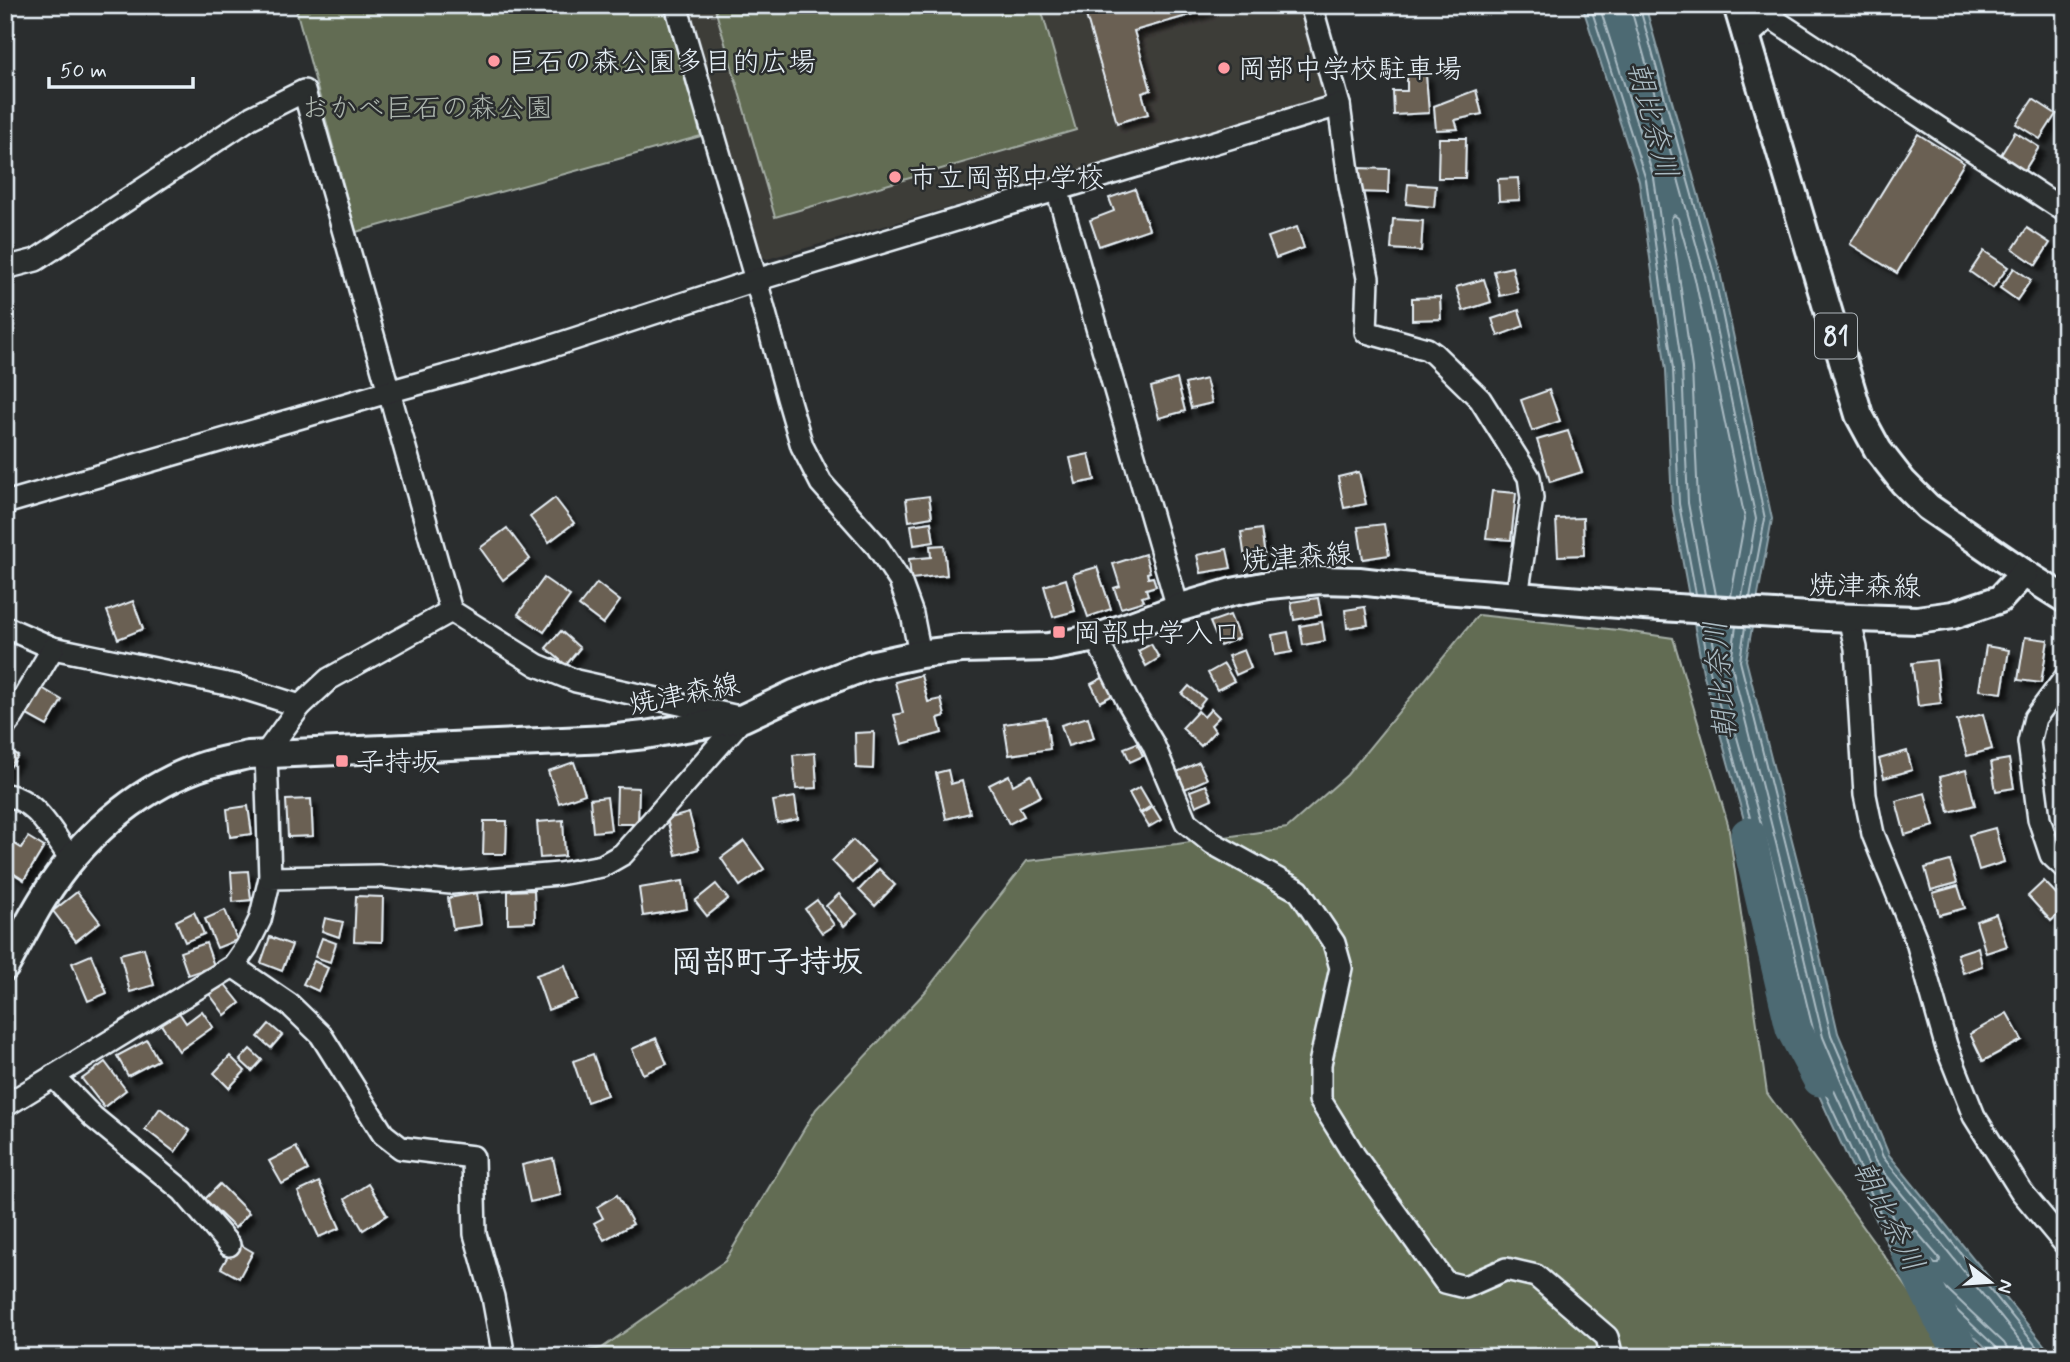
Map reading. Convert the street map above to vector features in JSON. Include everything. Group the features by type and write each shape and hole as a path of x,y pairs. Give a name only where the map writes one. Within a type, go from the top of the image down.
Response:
{"main road":[{"path":"1737,5 1746,34 1770,10"},
{"name":"81","path":"1746,34 1859,415 1878,450 1903,482 1928,507 2024,573"},
{"path":"2024,573 2065,599"},
{"name":"焼津森線","path":"5,967 44,897 71,859 115,814 159,785 197,768 248,755 608,739 645,735 743,718 794,694 870,665 920,654 961,649 1049,647 1096,639 1178,608 1269,585 1320,580 1359,581 1644,606 1917,620 1953,615 2000,600 2024,573"}],"street":[{"path":"676,5 803,446 821,483 877,546 900,581 912,614 920,654"},
{"path":"1311,5 1339,105 1350,186 1368,278 1366,332 1427,349 1434,354 1480,399 1530,477 1532,498 1517,596"},
{"path":"1770,10 2065,211"},
{"path":"5,268 36,260 252,117 304,90 451,611 537,665 576,681 743,718 624,854 602,866 559,874 451,883 378,876 270,878"},
{"path":"5,503 537,351 757,280 1339,105"},
{"path":"1057,189 1178,608"},
{"path":"5,1106 233,966 260,920 270,878 265,753 300,706 330,679 451,611"},
{"path":"1838,617 1856,648 1865,796 1873,834 1917,942 1946,1045 1974,1116 2021,1191 2065,1244"},
{"path":"5,627 53,648 237,686 300,706"},
{"path":"1096,639 1153,744 1186,822 1212,843 1299,891 1334,943 1341,968 1320,1064 1320,1100 1354,1155 1445,1282 1465,1287 1506,1269 1536,1276 1607,1337 1612,1357"},
{"path":"5,726 53,648"},
{"path":"2065,678 2035,718 2029,742 2039,818 2051,855 2065,868"},
{"path":"5,795 17,796 33,806 71,859"},
{"path":"233,966 290,1005 321,1035 383,1134 401,1147 473,1157 475,1234 493,1297 504,1357"},
{"path":"52,1076 93,1117 183,1191 229,1245"}],"shaded area":[{"name":"市立岡部中学校","path":"686,5 1300,5 1326,95 1323,102 767,259 756,253"}],"green space":[{"name":"おかべ巨石の森公園","path":"295,5 664,5 701,136 356,232"},
{"path":"714,5 1040,5 1076,130 775,217"},
{"path":"1478,615 1673,638 1728,824 1767,1093 1957,1357 554,1357 602,1348 725,1261 816,1109 925,992 1027,861 1287,828 1347,775"}],"water":[{"path":"1582,5 1645,5 1720,272 1772,519 1746,660 1838,1033 1889,1155 2054,1357 1996,1357 1896,1263 1806,1067 1761,881 1703,672 1672,504 1666,370 1639,181"}],"building":[{"path":"1083,5 1207,5 1208,10 1134,31 1151,90 1142,93 1148,114 1117,123"},
{"path":"1426,75 1429,113 1394,115 1393,91 1407,91 1407,76"},
{"path":"1476,90 1482,114 1455,120 1458,129 1436,130 1434,106"},
{"path":"2033,99 2056,114 2040,139 2016,124"},
{"path":"2015,132 2039,147 2023,173 1999,158"},
{"path":"1918,134 1964,163 1897,273 1850,244"},
{"path":"1439,138 1466,138 1465,178 1438,178"},
{"path":"1357,168 1389,169 1388,193 1356,192"},
{"path":"1518,178 1520,200 1499,201 1498,179"},
{"path":"1408,184 1436,186 1434,207 1406,204"},
{"path":"1135,189 1149,229 1099,246 1090,220 1114,211 1109,198"},
{"path":"1393,219 1423,221 1421,251 1391,249"},
{"path":"1297,227 1304,248 1276,258 1268,237"},
{"path":"2027,228 2050,243 2036,265 2013,249"},
{"path":"1984,251 2008,267 1993,288 1970,272"},
{"path":"1512,267 1518,292 1500,296 1494,271"},
{"path":"2014,268 2031,280 2017,300 2000,288"},
{"path":"1484,279 1491,302 1463,311 1456,287"},
{"path":"1440,297 1441,319 1412,320 1412,298"},
{"path":"1519,310 1524,326 1498,336 1492,319"},
{"path":"1177,379 1185,411 1159,418 1151,387"},
{"path":"1206,379 1212,403 1191,408 1185,384"},
{"path":"1549,390 1560,421 1532,431 1521,400"},
{"path":"1568,431 1582,472 1550,482 1537,440"},
{"path":"1089,454 1095,480 1076,484 1070,458"},
{"path":"1359,472 1366,504 1344,508 1338,477"},
{"path":"1492,491 1516,493 1511,540 1486,538"},
{"path":"929,496 932,517 909,521 906,499"},
{"path":"555,498 574,523 549,542 530,517"},
{"path":"1583,518 1584,555 1558,556 1556,519"},
{"path":"931,522 934,542 914,545 911,525"},
{"path":"1384,524 1389,555 1363,559 1358,527"},
{"path":"507,528 530,559 503,580 480,548"},
{"path":"1261,529 1265,556 1245,559 1241,532"},
{"path":"944,545 947,575 911,579 909,559 931,557 930,546"},
{"path":"1227,549 1231,568 1201,573 1197,555"},
{"path":"1145,554 1150,572 1147,573 1148,578 1153,577 1156,586 1146,589 1148,595 1142,597 1144,601 1121,608 1114,588 1120,586 1113,564"},
{"path":"1097,567 1111,609 1088,617 1073,574"},
{"path":"544,578 570,596 544,632 518,614"},
{"path":"1066,579 1075,611 1053,617 1044,586"},
{"path":"597,583 620,601 603,624 579,606"},
{"path":"1318,598 1321,615 1294,620 1291,602"},
{"path":"133,601 143,629 118,639 107,611"},
{"path":"1365,607 1368,625 1347,628 1345,610"},
{"path":"1230,615 1239,638 1220,646 1210,622"},
{"path":"1322,622 1325,641 1303,645 1300,626"},
{"path":"561,631 580,648 566,665 546,648"},
{"path":"1288,632 1292,652 1275,655 1272,635"},
{"path":"2025,637 2048,640 2041,683 2018,680"},
{"path":"1151,644 1159,658 1146,666 1138,651"},
{"path":"1986,646 2009,650 2002,693 1979,690"},
{"path":"1244,650 1251,668 1236,675 1228,656"},
{"path":"1936,660 1941,703 1918,706 1912,663"},
{"path":"1224,664 1234,681 1217,690 1208,673"},
{"path":"921,675 928,702 941,699 945,716 938,718 942,733 902,744 894,715 903,713 895,682"},
{"path":"1104,677 1113,695 1100,702 1091,684"},
{"path":"1189,686 1205,699 1198,708 1182,694"},
{"path":"42,688 62,700 47,726 27,715"},
{"path":"1211,709 1219,717 1211,725 1215,731 1201,746 1182,728 1198,711 1204,717"},
{"path":"1983,714 1992,749 1967,756 1957,721"},
{"path":"1088,717 1094,738 1068,746 1061,725"},
{"path":"1046,718 1050,749 1009,755 1004,724"},
{"path":"874,732 873,769 856,768 855,733"},
{"path":"1137,743 1143,756 1130,762 1124,748"},
{"path":"5,747 18,756 5,774"},
{"path":"1907,751 1912,770 1884,778 1879,759"},
{"path":"815,753 817,788 796,789 793,755"},
{"path":"2009,759 2014,788 1996,791 1991,762"},
{"path":"574,762 585,794 559,803 548,771"},
{"path":"1199,762 1207,779 1185,789 1177,772"},
{"path":"948,770 951,784 962,781 970,813 946,819 936,773"},
{"path":"1966,770 1975,805 1949,812 1940,777"},
{"path":"1009,775 1013,785 1031,775 1041,796 1019,807 1024,816 1009,824 989,785"},
{"path":"1206,785 1212,799 1196,806 1190,791"},
{"path":"617,787 639,788 638,824 616,824"},
{"path":"1140,787 1151,806 1140,813 1129,793"},
{"path":"1925,793 1934,826 1905,835 1896,801"},
{"path":"607,797 611,830 593,832 590,799"},
{"path":"795,797 798,819 777,823 773,801"},
{"path":"311,799 313,836 288,837 286,800"},
{"path":"248,806 252,834 230,837 227,809"},
{"path":"1153,807 1161,820 1149,827 1141,814"},
{"path":"689,813 699,849 676,855 667,819"},
{"path":"563,820 565,856 540,858 537,822"},
{"path":"484,821 507,821 506,854 483,854"},
{"path":"1995,828 2004,862 1979,870 1969,835"},
{"path":"28,837 44,847 24,880 5,868 5,838 21,848"},
{"path":"853,840 875,862 853,883 832,861"},
{"path":"744,841 764,869 740,886 721,858"},
{"path":"1950,861 1957,883 1931,890 1925,868"},
{"path":"879,869 895,885 875,906 859,890"},
{"path":"248,871 251,900 233,902 231,872"},
{"path":"683,881 687,909 643,916 639,888"},
{"path":"2044,881 2065,903 2065,908 2051,921 2028,896"},
{"path":"716,884 728,899 707,916 695,901"},
{"path":"1958,886 1965,908 1939,915 1933,893"},
{"path":"534,890 535,922 508,923 508,891"},
{"path":"77,892 100,922 76,941 53,911"},
{"path":"477,893 481,925 453,929 448,898"},
{"path":"839,894 857,914 844,926 826,906"},
{"path":"356,896 383,897 382,942 354,941"},
{"path":"817,900 834,925 822,933 805,909"},
{"path":"225,910 237,940 217,948 205,919"},
{"path":"194,912 204,934 185,942 176,921"},
{"path":"1996,914 2007,946 1986,953 1976,921"},
{"path":"325,918 343,922 339,937 322,931"},
{"path":"270,937 292,945 282,971 261,963"},
{"path":"322,938 336,943 330,962 315,957"},
{"path":"206,943 214,966 188,975 180,952"},
{"path":"1978,947 1982,966 1963,973 1957,954"},
{"path":"144,948 154,985 130,992 120,954"},
{"path":"91,955 107,993 88,1001 72,963"},
{"path":"314,961 328,968 318,991 303,984"},
{"path":"565,965 577,999 548,1010 536,975"},
{"path":"224,983 240,1003 225,1015 210,995"},
{"path":"178,1011 186,1023 202,1011 213,1027 179,1051 160,1023"},
{"path":"2007,1013 2022,1040 1983,1061 1970,1034"},
{"path":"269,1024 282,1035 271,1048 258,1037"},
{"path":"656,1038 667,1064 643,1074 632,1049"},
{"path":"147,1040 158,1060 128,1076 117,1056"},
{"path":"250,1049 262,1060 252,1071 240,1060"},
{"path":"593,1054 607,1095 587,1102 573,1061"},
{"path":"230,1056 245,1071 229,1088 214,1073"},
{"path":"105,1062 126,1090 104,1107 82,1079"},
{"path":"160,1108 190,1131 175,1152 145,1129"},
{"path":"296,1147 308,1170 282,1184 269,1161"},
{"path":"553,1158 561,1195 530,1202 522,1165"},
{"path":"319,1182 340,1228 319,1237 298,1192"},
{"path":"220,1184 249,1213 235,1228 205,1199"},
{"path":"368,1184 387,1215 363,1230 345,1199"},
{"path":"617,1195 633,1224 604,1240 594,1223 603,1218 597,1207"},
{"path":"236,1242 253,1252 239,1278 221,1268"}],"waterway":[{"name":"朝比奈川","path":"1748,835 1793,1028 1820,1079"},
{"name":"朝比奈川","path":"1909,1253 1944,1324 1967,1357"}],"place":[{"name":"巨石の森公園多目的広場","path":"494,61"},
{"name":"岡部中学校駐車場","path":"1224,68"},
{"name":"市立岡部中学校","path":"895,177"},
{"name":"岡部中学入口","path":"1059,632"},
{"name":"子持坂","path":"342,761"}],"district":[{"name":"岡部町子持坂","path":"767,961"}]}
